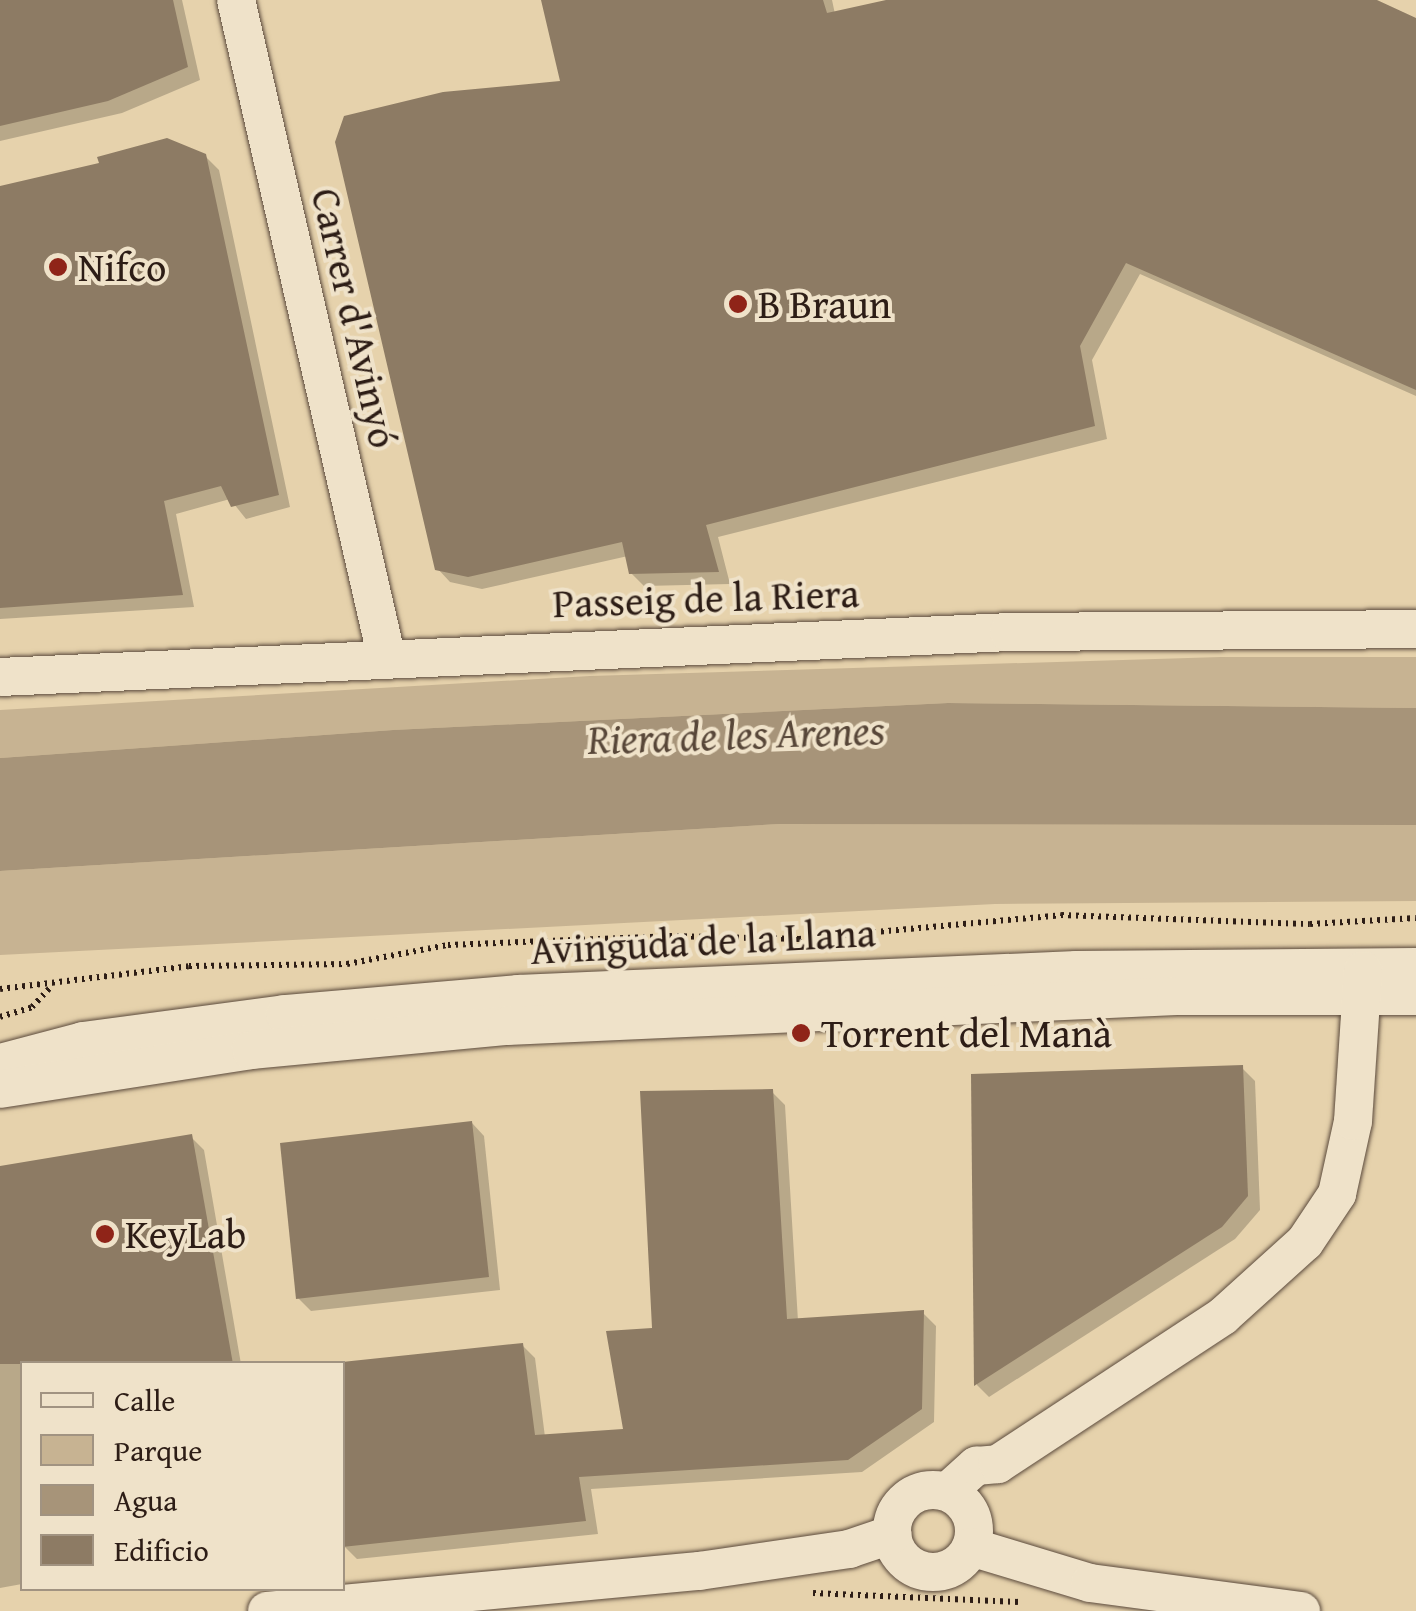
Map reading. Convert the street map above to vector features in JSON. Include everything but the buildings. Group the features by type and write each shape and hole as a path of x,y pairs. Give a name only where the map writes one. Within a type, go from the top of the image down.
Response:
{"street":[{"name":"Carrer d'Avinyó","path":"236,0 386,655"},
{"name":"Passeig de la Riera","path":"0,677 386,655 1042,631 1416,630"},
{"name":"Avinguda de la Llana","path":"0,1089 251,1050 507,1026 1176,996 1363,982 1416,967"},
{"name":"Avinguda de la Llana","path":"0,1062 82,1041 285,1014 518,994 1076,970 1363,982 1416,996"},
{"path":"1300,1611 1090,1583 963,1518 926,1490 906,1500 893,1534 901,1556 930,1572 947,1570 963,1518 995,1483 998,1464 1223,1316 1305,1242 1336,1194 1354,1122 1363,982"},
{"path":"267,1611 699,1571 849,1549 893,1534"}],"path":[{"path":"0,989 51,988 189,966 347,964 448,945 668,936 799,939 894,926 1061,916 1310,924 1416,918"},
{"path":"0,1016 32,1007 51,988"},
{"path":"795,1593 1029,1602"}],"green space":[{"path":"1221,657 1416,657 1416,708 948,703 393,730 0,758 0,710 590,676"},
{"path":"1301,821 1416,825 1416,901 995,904 0,955 0,871 780,824"}],"water":[{"name":"Riera de les Arenes","path":"948,703 1416,708 1416,825 780,824 0,871 0,758 393,730"}],"place":[{"name":"Nifco","path":"58,267"},
{"name":"B Braun","path":"738,304"},
{"name":"Torrent del Manà","path":"801,1033"},
{"name":"KeyLab","path":"105,1234"}]}
